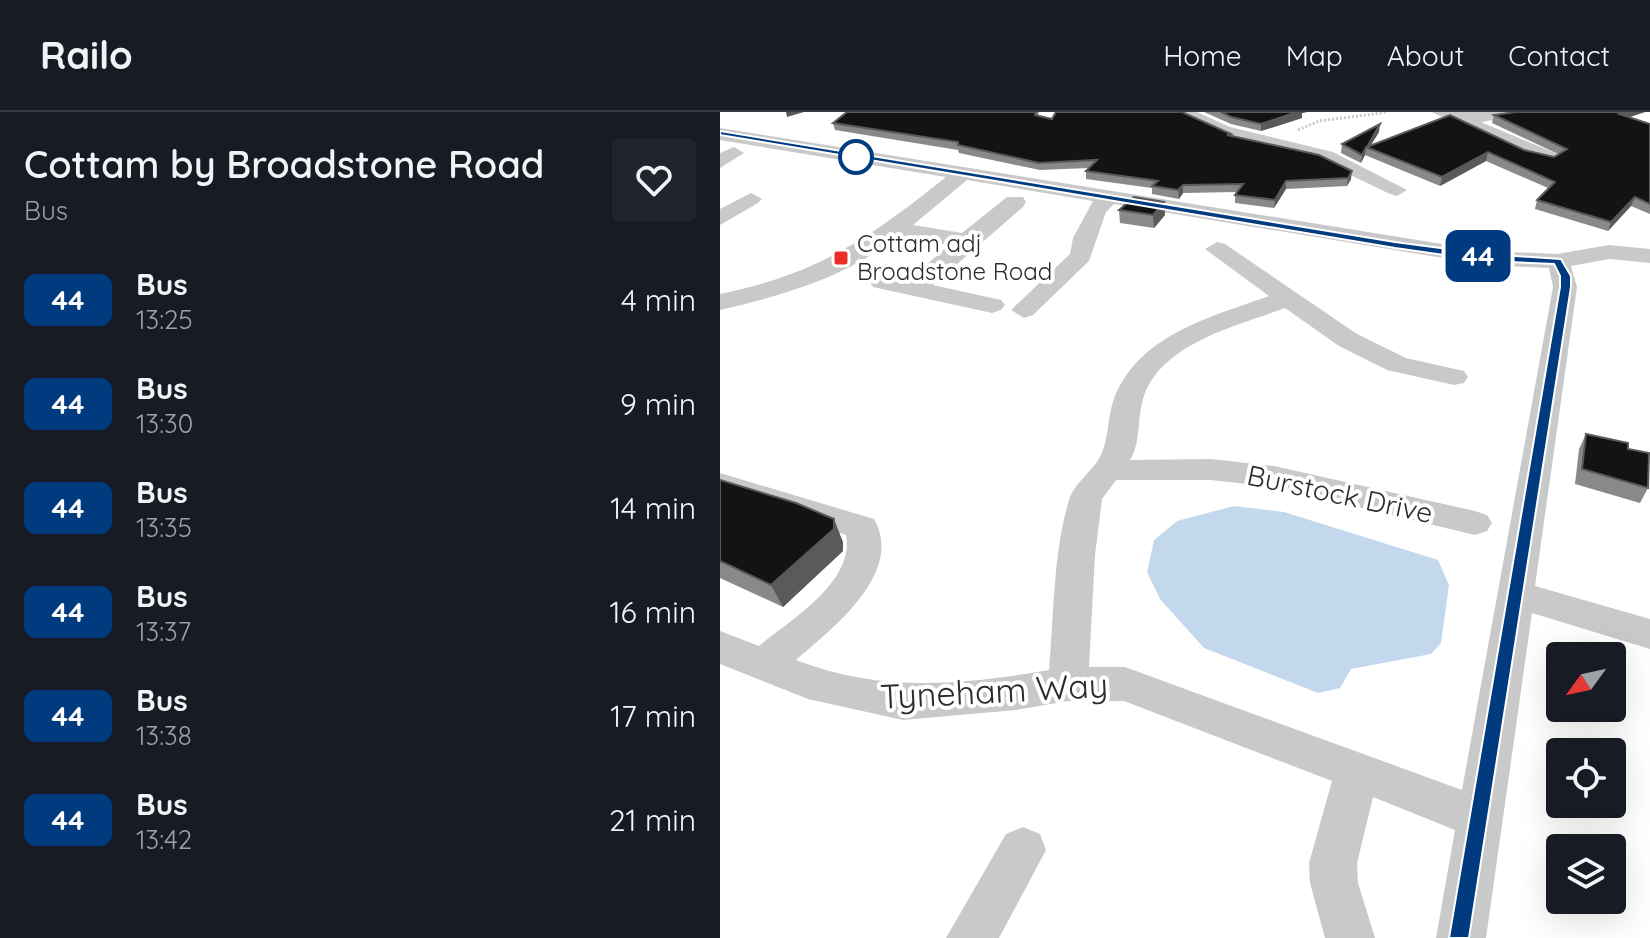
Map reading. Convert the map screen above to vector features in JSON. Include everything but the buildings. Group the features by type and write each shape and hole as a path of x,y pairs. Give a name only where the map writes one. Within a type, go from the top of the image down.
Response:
{"street":[{"path":"1182,112 1224,131 1326,156 1397,190"},
{"path":"1441,112 1467,119 1513,112"},
{"path":"750,118 793,132"},
{"path":"1467,119 1478,130 1529,151 1552,156"},
{"path":"720,134 1410,247 1528,262 1557,261 1609,252 1650,256"},
{"path":"725,155 825,165 853,175 870,174"},
{"path":"720,302 820,272 874,244 962,174"},
{"path":"1024,310 1081,256 1084,238 1096,210 1109,197"},
{"path":"720,218 751,199"},
{"path":"915,288 1015,202"},
{"path":"894,228 967,241"},
{"path":"1217,249 1348,340 1397,364 1454,377"},
{"path":"1461,938 1565,287 1565,276 1557,261"},
{"path":"882,282 992,305"},
{"path":"1068,684 1077,555 1086,498 1118,454 1128,399 1152,361 1191,334 1290,297"},
{"name":"Burstock Drive","path":"1109,469 1154,473 1242,471 1356,493 1475,523"},
{"path":"720,484 862,528 867,538 866,560 852,584 763,665"},
{"path":"1516,594 1650,634"},
{"name":"Tyneham Way","path":"720,647 763,665 860,696 903,703 1016,693 1068,684 1125,684 1479,818"},
{"path":"1350,938 1334,883 1333,863 1357,771"},
{"path":"971,938 1023,850"}],"path":[{"path":"1278,145 1313,121 1372,117 1388,112"}],"water":[{"path":"1234,506 1284,512 1438,560 1449,585 1441,643 1431,654 1351,669 1340,688 1318,693 1204,648 1160,599 1147,572 1154,540 1177,521"}],"bus line":[{"name":"44","path":"720,134 1395,245 1486,258 1557,261 1563,269 1565,287 1461,938"}],"place":[{"name":"Cottam adj Broadstone Road","path":"841,258"}]}
